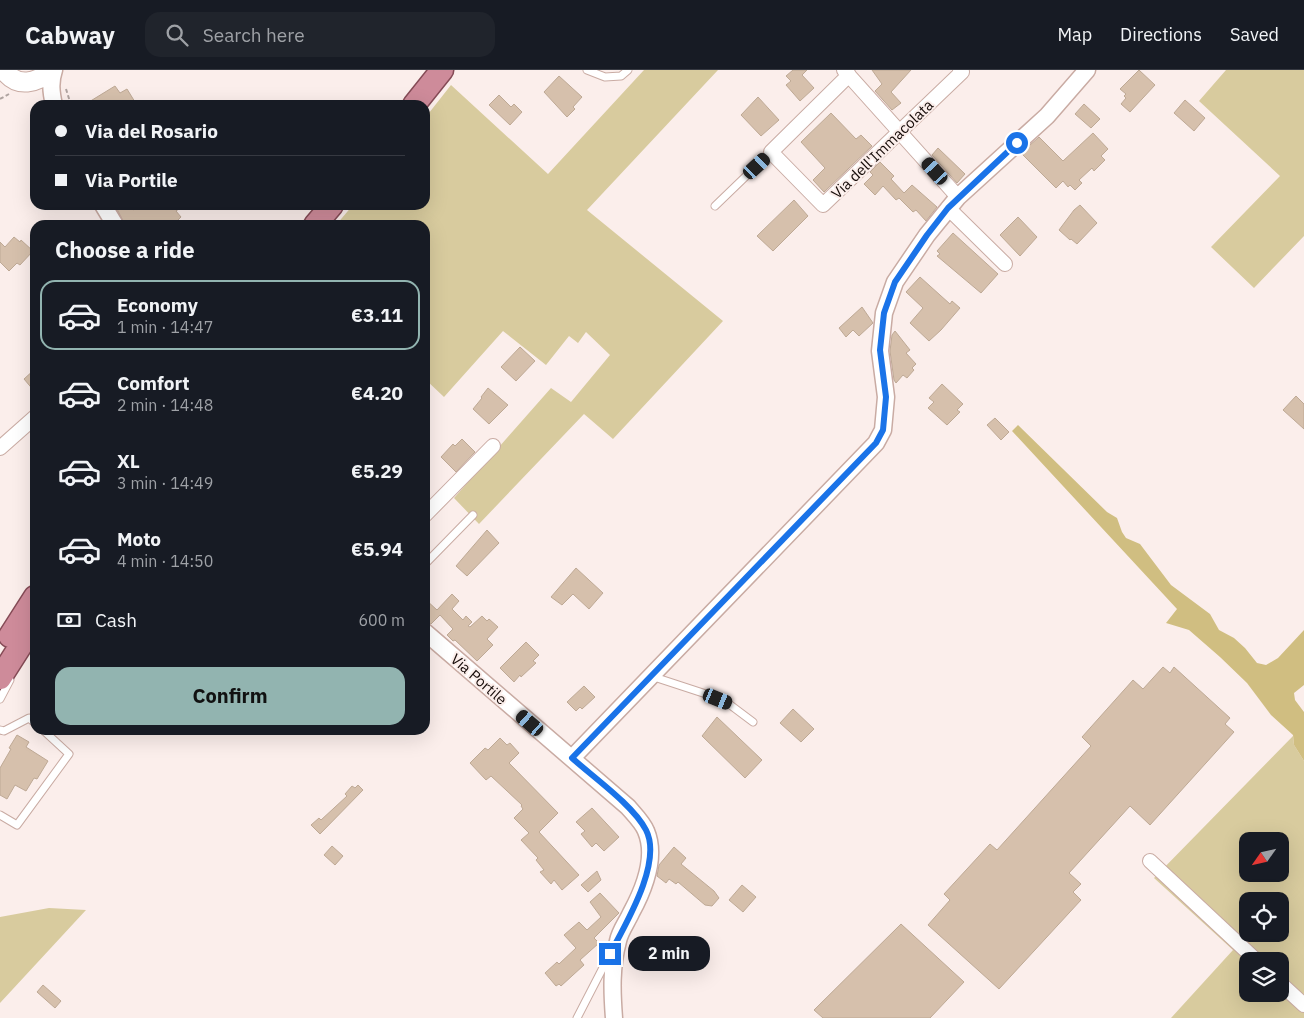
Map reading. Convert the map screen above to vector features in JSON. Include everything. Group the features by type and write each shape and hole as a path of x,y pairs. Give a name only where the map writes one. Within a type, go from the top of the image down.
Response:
{"highway":[{"path":"418,100 442,70"},
{"path":"319,220 328,210"},
{"path":"0,652 30,605"},
{"path":"6,676 30,633"}],"main road":[{"path":"0,90 16,78 41,78 53,70"}],"street":[{"path":"52,100 51,79 53,70"},
{"name":"Via dell'Immacolata","path":"771,152 824,205 962,72 960,70"},
{"path":"572,758 876,443 883,430 886,397 880,350 884,313 895,282 927,235 953,202 1047,116 1087,70"},
{"path":"771,152 847,73 900,132 953,202 1005,264"},
{"path":"16,78 41,92 48,100"},
{"path":"0,448 30,421"},
{"path":"430,510 493,446"},
{"name":"Via Portile","path":"430,636 628,807 646,830 649,841 649,861 640,893 618,939 614,958 612,984 614,1018"},
{"path":"1150,861 1247,952"},
{"path":"1289,991 1304,1005"}],"lane":[{"path":"587,70 605,77 621,76 628,70"},
{"path":"714,206 771,152"},
{"path":"430,559 473,515"},
{"path":"0,639 30,603"},
{"path":"0,699 6,676"},
{"path":"651,676 706,694 729,704 753,722"},
{"path":"0,730 4,731 30,719"},
{"path":"0,815 17,825 68,754 47,735"},
{"name":"Via Portile","path":"577,1018 618,939"}],"path":[{"path":"65,85 70,100"}],"shaded area":[{"path":"644,70 718,70 587,210 723,321 613,439 584,414 479,524 454,498 551,388 571,402 610,355 586,332 578,343 569,336 546,365 503,331 444,397 430,384 430,220 340,220 349,210 430,210 430,112 451,85 548,174"},
{"path":"1226,70 1304,70 1304,236 1254,288 1211,247 1280,176 1199,101"},
{"path":"1018,425 1107,512 1117,518 1126,538 1140,544 1171,585 1210,614 1219,630 1234,638 1257,663 1266,665 1278,658 1304,630 1304,685 1294,693 1295,700 1304,712 1304,761 1294,745 1293,735 1271,715 1247,683 1189,630 1166,623 1177,609 1012,431"},
{"path":"1293,736 1294,745 1304,761 1304,1018 1171,1018 1233,950 1154,878"},
{"path":"49,908 86,910 0,1003 0,917"}],"building":[{"path":"793,70 807,70 802,75 814,88 800,101 786,85 791,81 786,76"},
{"path":"872,70 911,70 891,92 901,103 892,110 875,91 882,84"},
{"path":"1139,70 1155,85 1130,112 1121,104 1126,98 1124,96 1126,94 1120,89"},
{"path":"559,76 582,97 573,107 575,109 567,117 544,92"},
{"path":"115,86 120,93 127,89 134,100 92,100"},
{"path":"499,95 511,107 514,104 522,112 510,125 489,105"},
{"path":"758,97 779,120 761,136 741,115"},
{"path":"1185,100 1205,118 1194,131 1174,113"},
{"path":"1084,104 1100,119 1091,128 1075,114"},
{"path":"831,113 856,139 861,135 872,146 824,192 813,180 825,168 801,142"},
{"path":"1093,133 1108,149 1101,156 1105,160 1094,171 1092,168 1079,180 1082,183 1075,190 1070,185 1068,187 1063,181 1056,188 1021,153 1039,137 1063,161"},
{"path":"938,148 965,174 957,183 932,155"},
{"path":"880,162 894,176 891,179 904,193 912,185 937,207 926,221 916,210 913,212 899,198 896,200 883,186 875,195 864,184 873,175 870,172"},
{"path":"794,200 808,216 773,251 757,236"},
{"path":"1080,205 1097,223 1077,244 1059,230"},
{"path":"118,210 177,210 176,211 181,217 178,220 122,220"},
{"path":"1018,217 1037,237 1020,256 1000,235"},
{"path":"953,233 998,274 981,293 937,256 940,254 937,251"},
{"path":"14,237 20,242 21,240 30,248 30,254 20,265 17,263 9,271 0,262 0,242 5,247"},
{"path":"920,277 950,304 952,301 960,308 929,341 910,323 923,308 906,292"},
{"path":"862,307 873,323 859,336 853,330 846,337 839,328"},
{"path":"895,331 910,350 906,353 916,364 912,368 914,370 907,378 903,375 896,383 890,351 892,335"},
{"path":"520,347 535,361 516,381 501,367"},
{"path":"30,374 30,386 24,379"},
{"path":"942,384 963,404 957,410 960,412 947,425 928,408 934,402 929,398"},
{"path":"488,388 508,405 489,424 473,409"},
{"path":"1296,396 1304,404 1304,429 1283,410"},
{"path":"995,418 1009,432 1001,440 987,425"},
{"path":"462,439 475,452 456,472 441,457 453,444 455,446"},
{"path":"487,530 499,543 467,576 456,566"},
{"path":"576,568 603,593 589,609 573,594 562,605 551,597"},
{"path":"452,594 459,601 452,609 463,620 466,616 472,622 468,626 470,627 482,616 498,627 487,639 493,645 477,661 447,635 453,629 440,615 430,624 430,604 437,610"},
{"path":"526,642 539,655 533,661 536,663 514,682 500,668"},
{"path":"1163,667 1170,673 1174,667 1230,718 1225,724 1234,732 1150,825 1130,806 1069,873 1081,884 1073,892 1081,900 999,989 928,925 950,900 944,894 990,844 997,850 1091,746 1082,737 1133,680 1143,689"},
{"path":"584,686 595,697 582,709 580,707 576,711 567,702"},
{"path":"793,709 814,729 801,742 780,723"},
{"path":"717,717 762,760 745,778 702,736"},
{"path":"17,735 29,742 26,747 48,761 37,779 34,778 26,791 15,785 7,799 0,795 0,768"},
{"path":"500,738 507,745 510,743 519,753 509,763 558,813 539,832 579,875 562,890 554,880 551,884 540,872 544,870 536,860 538,858 521,840 529,833 514,818 523,809 522,805 491,776 486,780 470,763 485,748 488,750"},
{"path":"358,785 363,790 320,834 311,825 319,818 321,820 347,796 345,794 352,786 355,788"},
{"path":"592,808 619,837 604,851 596,843 592,847 581,834 585,831 576,822"},
{"path":"332,846 343,856 335,865 324,855"},
{"path":"674,847 686,858 681,864 714,891 719,898 712,906 705,905 678,882 676,884 669,879 666,883 657,876 659,865"},
{"path":"597,871 601,880 588,892 581,885"},
{"path":"742,885 756,897 743,912 729,900"},
{"path":"600,893 619,913 594,938 599,943 580,960 584,965 561,986 559,984 556,986 545,973 557,962 559,964 576,948 564,935 579,922 587,930 601,917 590,902"},
{"path":"901,924 964,982 930,1018 823,1018 814,1010"},
{"path":"43,985 61,1001 55,1008 37,992"}],"route":[{"path":"610,954 640,893 649,861 649,841 646,830 628,807 572,758 876,443 883,430 886,397 880,350 884,313 895,282 948,208 1017,143"}]}
